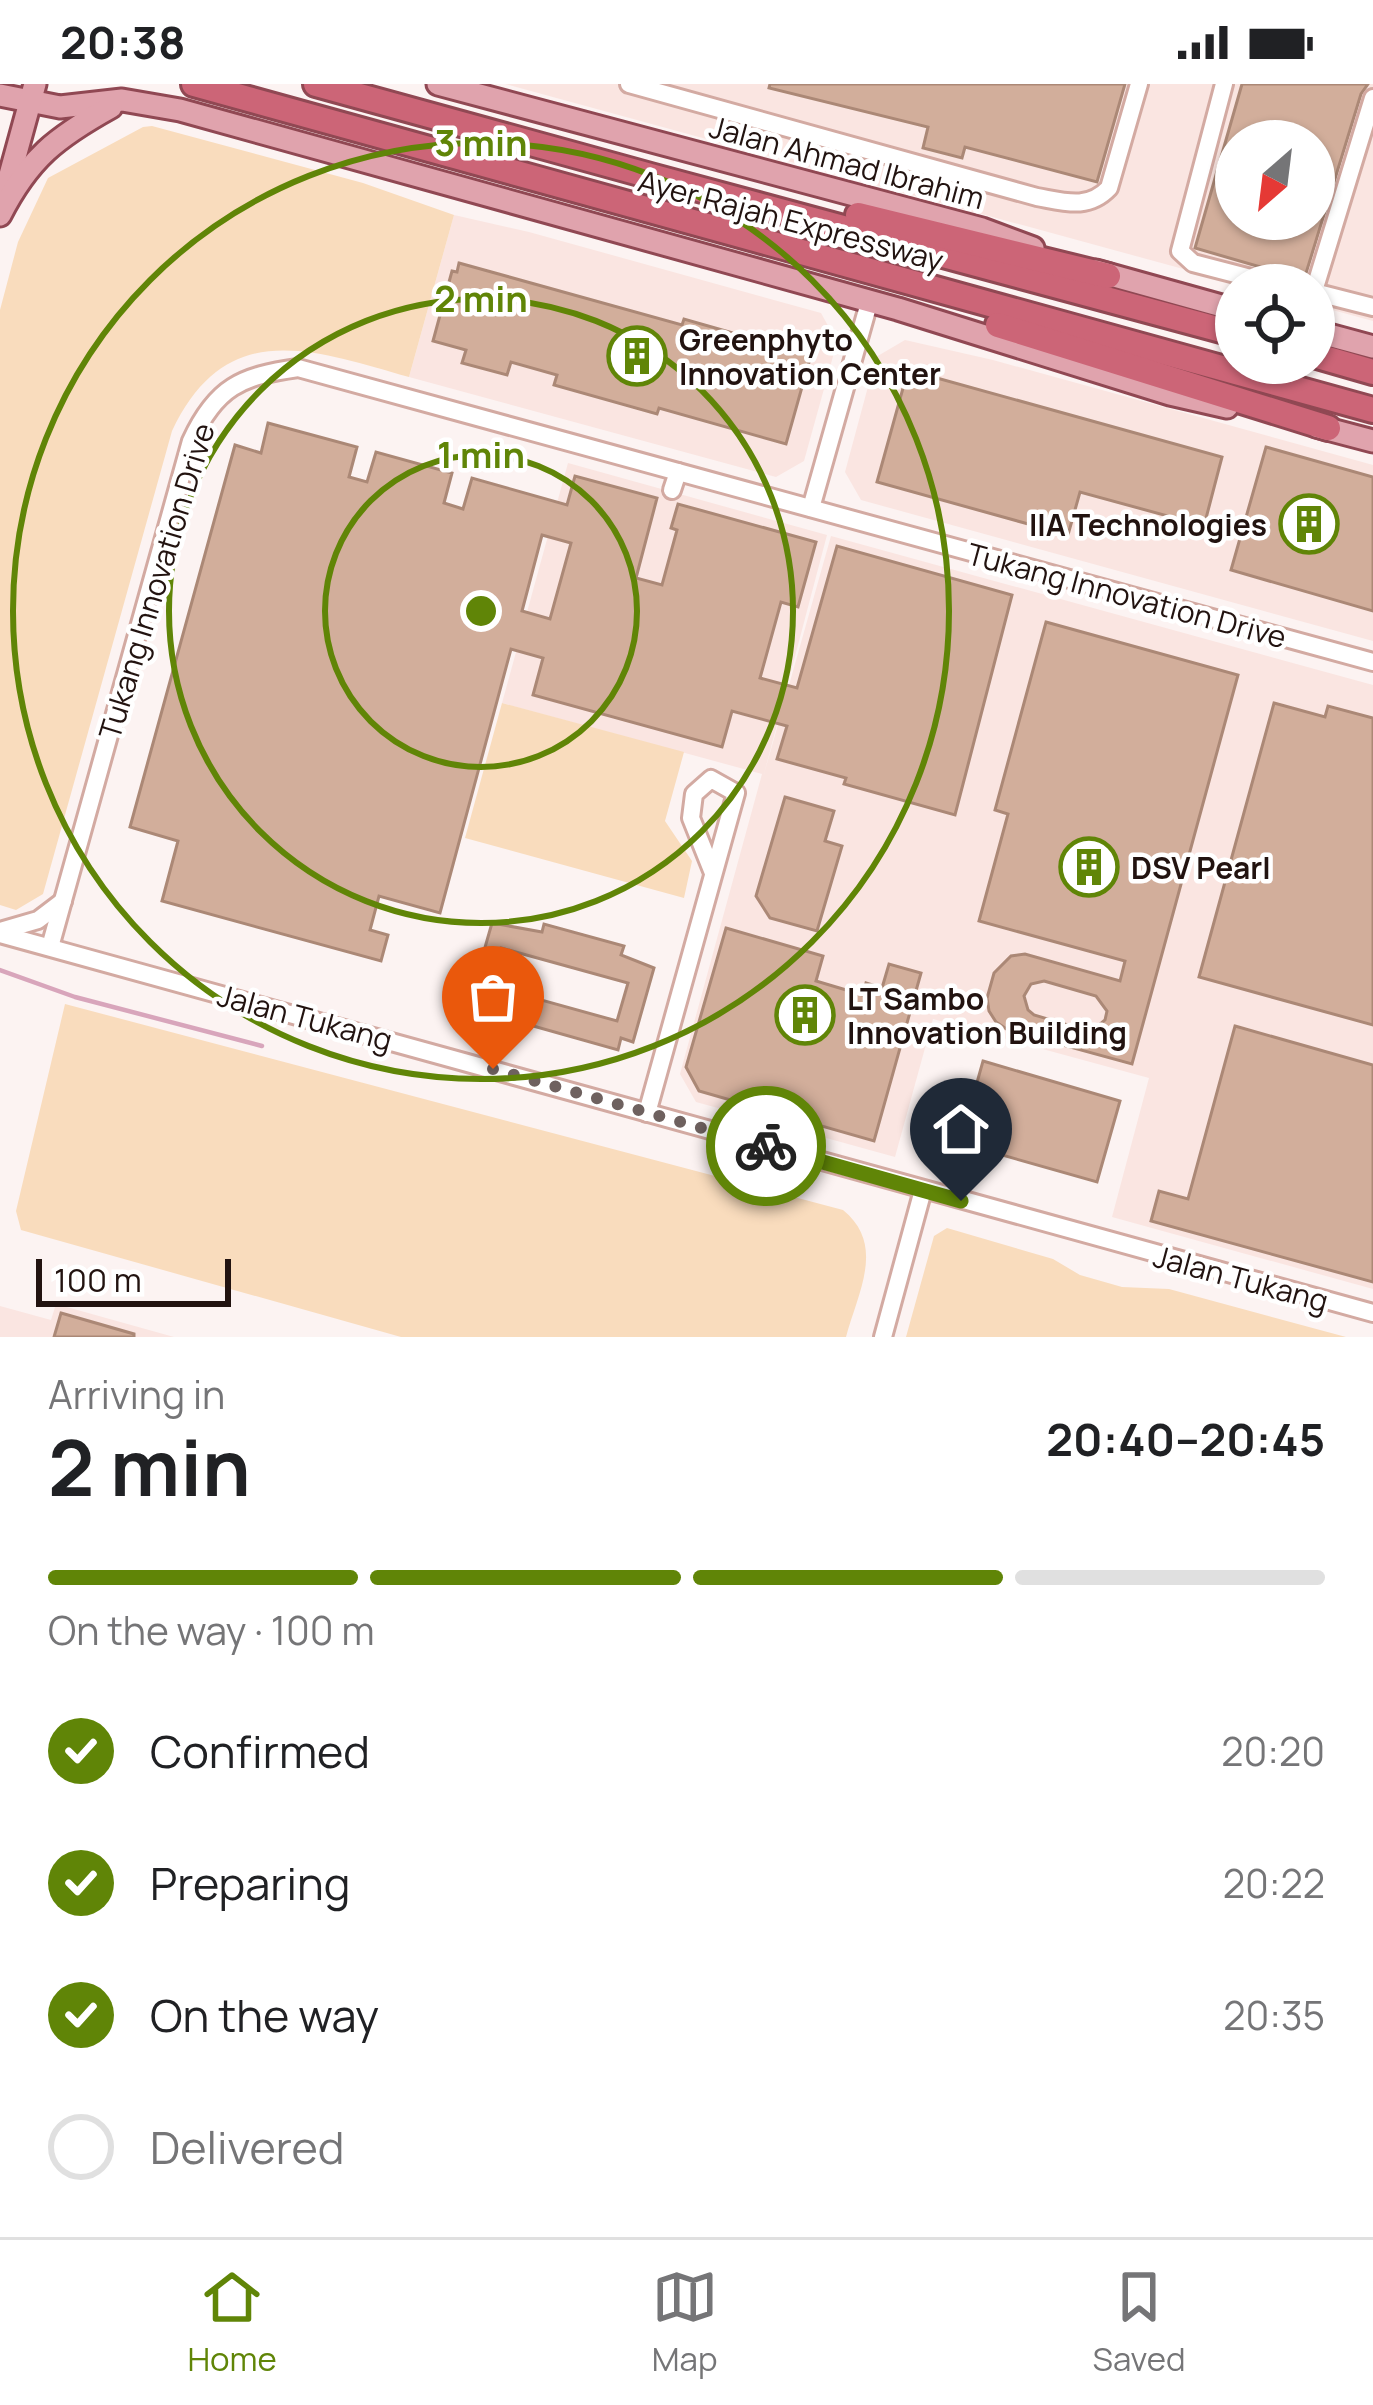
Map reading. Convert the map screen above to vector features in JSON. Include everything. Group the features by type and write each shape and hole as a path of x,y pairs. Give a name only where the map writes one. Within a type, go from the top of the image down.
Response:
{"highway":[{"name":"Ayer Rajah Expressway","path":"194,84 1373,410"},
{"name":"Ayer Rajah Expressway","path":"316,84 681,187 1215,328"},
{"path":"797,214 818,208 848,213 1108,276"},
{"path":"816,259 968,315 1328,428"},
{"path":"1335,361 1373,372"}],"main road":[{"name":"Jalan Ahmad Ibrahim","path":"438,84 982,230 1108,276 1215,304"},
{"path":"2,94 33,94 60,107 122,100 202,116 869,303 1170,394 1373,441"},
{"path":"0,212 33,94"},
{"path":"0,212 18,180 49,145 122,100"},
{"path":"1335,337 1373,347"}],"street":[{"path":"629,84 1037,197 1085,204 1109,188 1139,84"},
{"path":"1215,269 1193,263 1180,251 1224,84"},
{"path":"1325,264 1373,98"},
{"path":"1335,297 1373,307"},
{"path":"811,508 869,303"},
{"name":"Tukang Innovation Drive","path":"50,947 191,441 204,413 223,392 255,374 298,368 675,481 811,508 1373,662"},
{"path":"647,1112 736,793 711,779 694,794 691,818 713,873"},
{"path":"0,932 38,920 64,901"},
{"name":"Jalan Tukang","path":"0,932 1373,1313"},
{"path":"883,1337 923,1190"}],"shaded area":[{"path":"505,84 1373,84 1373,321 1335,311 1335,264 1215,264 1215,278"},
{"path":"152,126 363,183 454,215 409,377 338,358 274,351 245,356 218,371 194,395 172,431 43,894 16,910 0,905 0,310 18,242 48,178"},
{"path":"454,215 821,313 837,342 804,461 776,477 409,377"},
{"path":"905,340 1373,465 1373,641 861,500 845,472 876,357"},
{"path":"568,463 827,535 764,774 831,536 1373,685 1373,1289 1112,1217 1149,1078 933,1019 895,1157 696,1102 680,1074 762,774 502,703"},
{"path":"502,703 684,752 665,821 692,861 684,898 465,838"},
{"path":"65,1004 843,1210 856,1224 866,1254 862,1286 846,1337 401,1337 21,1230 16,1211"},
{"path":"947,1228 1053,1259 1080,1275 1122,1287 1169,1289 1346,1337 906,1337 934,1236"},
{"path":"56,1304 174,1337 0,1337 0,1306 51,1320"}],"building":[{"path":"770,84 1125,84 1097,182 965,147 962,158 923,148 928,127 769,88"},
{"path":"1242,84 1368,84 1335,179 1335,120 1232,120"},
{"path":"1215,178 1215,240 1316,240 1309,264 1250,264 1195,248"},
{"name":"Greenphyto Innovation Center","path":"459,263 682,325 684,319 796,351 798,344 813,348 786,444 554,385 557,375 511,362 507,375 462,363 466,350 433,341 452,271 457,272"},
{"path":"908,370 1222,457 1204,526 1080,492 1068,535 877,482"},
{"path":"268,423 357,447 349,477 367,482 376,452 452,473 444,503 463,509 472,478 567,505 575,476 657,498 636,578 662,585 677,530 671,528 678,504 816,542 798,607 781,602 760,678 797,688 837,546 1012,595 955,815 844,784 846,778 777,759 787,726 732,711 722,747 533,695 543,658 511,649 440,913 379,896 370,930 388,935 381,961 162,901 178,841 130,827 235,445 261,453","holes":["542,535 571,543 550,619 522,611"]},
{"name":"IIA Technologies","path":"1266,447 1373,477 1373,611 1231,570"},
{"name":"DSV Pearl","path":"1046,622 1238,675 1132,1064 1008,1030 989,1011 987,998 994,973 1011,956 1025,954 1120,981 1125,961 979,921 1008,814 995,810","holes":["1044,981 1096,996 1107,1011 1105,1020 1093,1030 1034,1015 1024,996 1031,984"]},
{"path":"1274,703 1325,717 1328,706 1373,718 1373,1025 1199,977"},
{"path":"785,797 834,811 825,841 842,846 817,931 770,918 756,896"},
{"path":"492,923 542,932 544,924 624,946 621,955 654,968 633,1042 621,1038 618,1050 480,1011 483,1000 471,996","holes":["501,948 628,983 617,1021 491,986"]},
{"name":"LT Sambo Innovation Building","path":"726,928 823,956 816,981 863,995 866,983 882,988 889,964 921,973 874,1141 699,1091 686,1067"},
{"path":"1235,1026 1373,1065 1373,1282 1151,1221 1159,1191 1188,1199"},
{"path":"983,1061 1120,1101 1097,1182 960,1143"},
{"path":"61,1313 134,1334 134,1337 54,1337"}],"waterway":[{"path":"0,970 75,997 262,1046"}],"way so far":[{"path":"493,1069 766,1146"}],"place":[{"name":"Greenphyto Innovation Center","path":"637,356"},
{"name":"IIA Technologies","path":"1309,524"},
{"name":"DSV Pearl","path":"1089,867"},
{"name":"LT Sambo Innovation Building","path":"805,1015"}],"route":[{"path":"766,1146 961,1201"}]}
